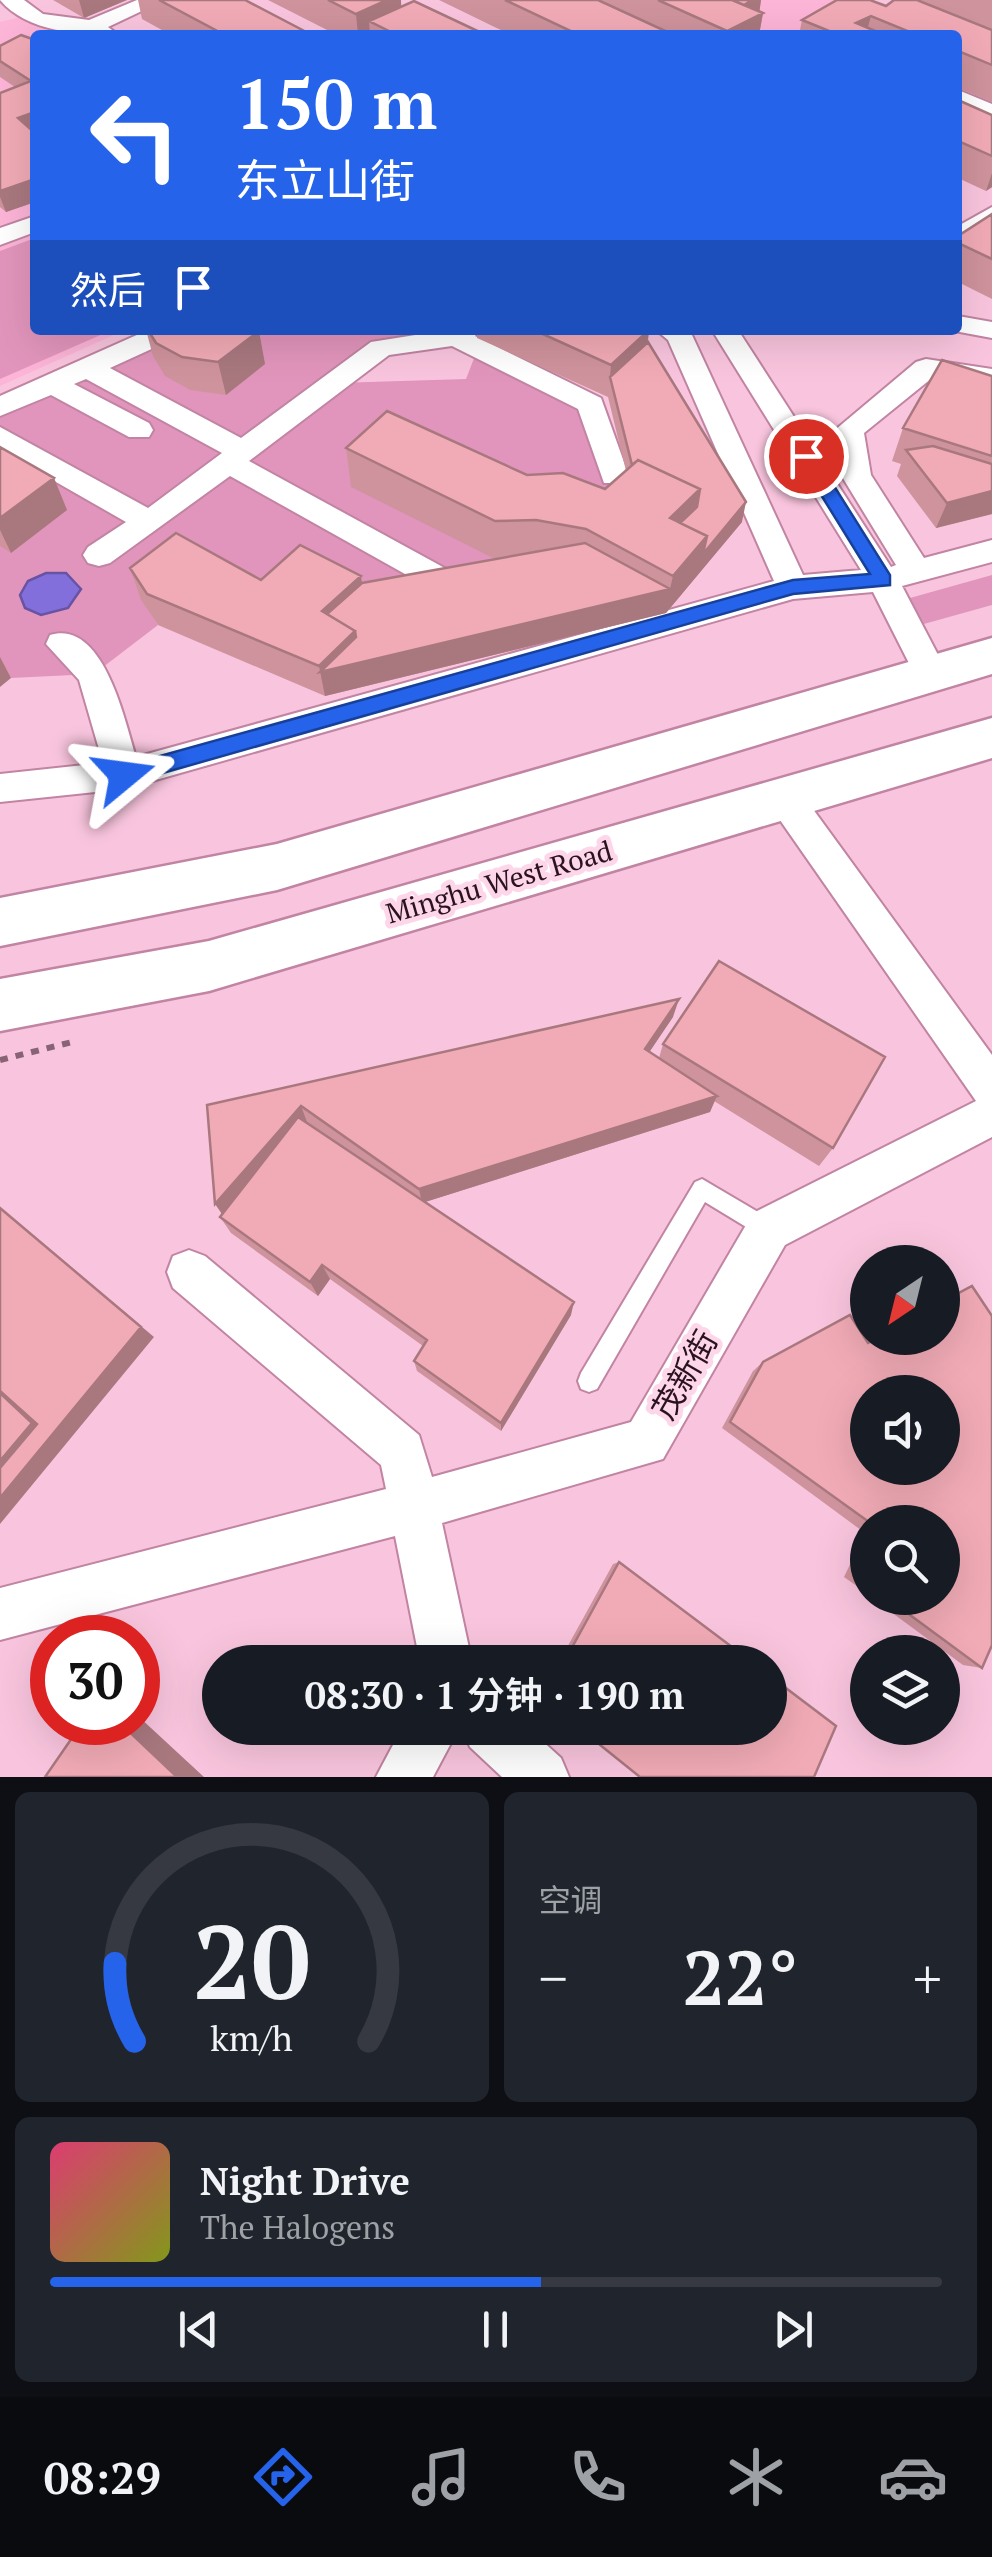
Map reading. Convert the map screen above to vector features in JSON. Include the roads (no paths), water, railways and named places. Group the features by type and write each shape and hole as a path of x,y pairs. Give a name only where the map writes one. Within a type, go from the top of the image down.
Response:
{"main road":[{"path":"0,922 277,866 992,656"},
{"name":"Minghu West Road","path":"0,1005 210,966 992,738"}],"street":[{"path":"10,0 37,19 94,30"},
{"path":"101,30 155,0"},
{"path":"962,99 992,112"},
{"path":"962,206 989,216"},
{"path":"962,234 989,216"},
{"path":"0,237 30,225"},
{"path":"962,325 992,330"},
{"path":"0,407 160,335"},
{"path":"99,555 381,348 450,335"},
{"path":"465,335 591,404 614,476"},
{"path":"679,335 793,587"},
{"path":"731,335 883,580 931,674"},
{"path":"88,368 441,580"},
{"path":"916,571 856,475 849,430 926,368 992,378"},
{"path":"52,384 138,430"},
{"path":"0,436 149,522"},
{"path":"0,788 124,775 793,587 883,580 992,551"},
{"path":"62,644 94,674 124,775"},
{"path":"786,800 992,1088"},
{"path":"769,1230 992,1115"},
{"name":"茂新街","path":"0,1614 646,1442 769,1230"},
{"path":"189,1272 402,1452 443,1645"},
{"path":"403,1777 422,1745"},
{"path":"507,1745 542,1777"}],"lane":[{"path":"589,1381 702,1189 769,1230"}]}
